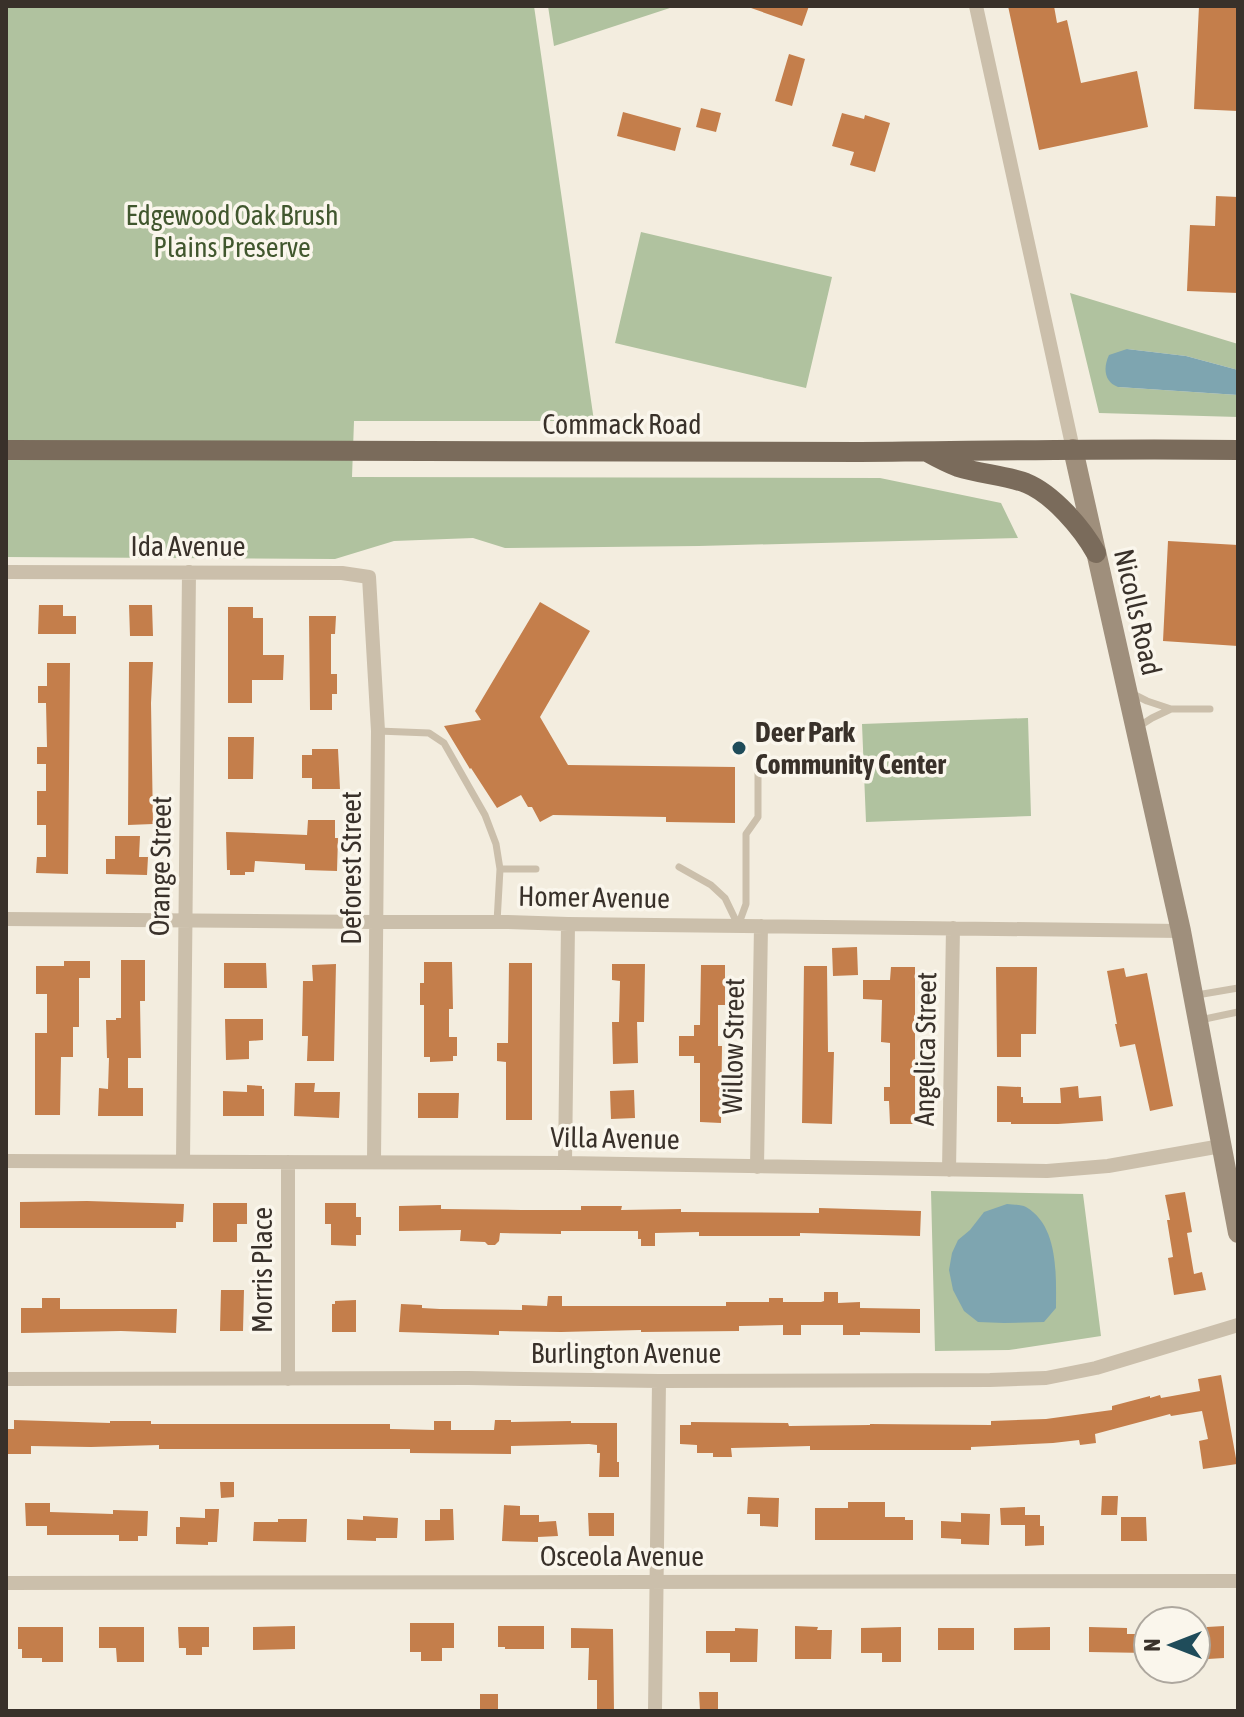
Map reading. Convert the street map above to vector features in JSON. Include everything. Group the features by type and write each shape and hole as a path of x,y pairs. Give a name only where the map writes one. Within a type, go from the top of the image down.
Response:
{"main road":[{"name":"Commack Road","path":"6,450 278,453 1238,450"},
{"path":"925,452 956,466 1027,483 1064,512 1084,533 1096,553"}],"street":[{"name":"Nicolls Road","path":"976,6 1181,931 1238,1233"},
{"name":"Ida Avenue","path":"6,572 342,573 369,577"},
{"name":"Orange Street","path":"183,1161 189,572"},
{"name":"Deforest Street","path":"369,577 378,731 374,1161"},
{"name":"Homer Avenue","path":"6,919 1181,931"},
{"path":"565,1163 568,924"},
{"name":"Willow Street","path":"757,1167 761,926"},
{"name":"Angelica Street","path":"949,1170 953,928"},
{"name":"Villa Avenue","path":"6,1161 374,1161 1047,1171 1108,1166 1221,1146"},
{"name":"Morris Place","path":"288,1162 288,1379"},
{"name":"Burlington Avenue","path":"6,1379 468,1378 659,1381 1046,1378 1096,1368 1238,1325"},
{"path":"655,1711 659,1381"},
{"name":"Osceola Avenue","path":"6,1583 1238,1581"}],"lane":[{"path":"1127,690 1171,709 1210,709"},
{"path":"1136,728 1171,709"},
{"path":"378,731 429,733 444,743 485,815 496,844 500,869 497,922"},
{"path":"738,926 746,904 746,834 758,817 758,757"},
{"path":"679,867 711,885 725,898 738,926"},
{"path":"500,869 536,869"},
{"path":"1193,996 1238,988"},
{"path":"1197,1021 1238,1012"}],"green space":[{"name":"Edgewood Oak Brush Plains Preserve","path":"6,6 534,6 594,421 354,421 352,477 880,478 1001,503 1018,538 505,548 473,538 394,541 335,559 6,557"},
{"path":"548,6 676,6 554,46"},
{"path":"641,232 832,277 806,388 615,343"},
{"path":"1070,293 1238,344 1238,370 1186,356 1127,349 1118,387 1238,395 1238,417 1099,413"},
{"path":"1028,718 1031,816 866,822 862,724"},
{"path":"931,1191 1083,1194 1101,1336 1009,1350 935,1351"}],"water":[{"path":"1127,349 1186,356 1238,370 1238,395 1113,385 1106,374 1109,355"},
{"path":"1007,1204 1024,1206 1037,1215 1050,1239 1055,1267 1056,1308 1044,1322 978,1322 964,1311 953,1290 949,1270 958,1240 984,1212"}],"building":[{"path":"752,6 809,6 802,26"},
{"path":"1008,6 1054,6 1057,23 1067,20 1081,83 1137,71 1148,127 1039,150"},
{"path":"1199,6 1238,6 1238,111 1194,109"},
{"path":"789,54 805,59 792,106 775,101"},
{"path":"701,108 721,113 716,132 696,127"},
{"path":"623,112 681,128 675,151 617,136"},
{"path":"842,113 864,119 865,115 890,123 875,172 850,165 854,152 832,146"},
{"path":"1216,196 1238,197 1238,293 1187,291 1190,225 1215,226"},
{"path":"1168,541 1238,545 1238,646 1163,641"},
{"path":"540,602 590,631 540,717 568,765 735,767 735,823 666,822 666,817 553,815 540,822 521,795 497,808 444,726 481,720 475,711"},
{"path":"39,605 63,605 63,616 76,616 76,634 38,634"},
{"path":"129,605 152,605 153,636 130,636"},
{"path":"228,607 253,607 253,618 263,618 263,655 284,655 283,680 252,680 252,703 228,703"},
{"path":"309,616 336,616 335,634 331,634 331,674 337,674 337,694 332,694 332,710 310,710"},
{"path":"129,662 153,662 153,824 128,825"},
{"path":"47,663 70,663 68,874 36,873 37,857 46,857 46,825 37,825 37,791 46,791 46,764 37,764 37,747 47,747 46,703 38,703 38,686 47,686"},
{"path":"228,737 254,737 253,779 228,779"},
{"path":"312,749 338,749 340,789 312,789 312,778 302,778 302,755 312,755"},
{"path":"308,820 335,820 337,871 305,870 305,864 255,861 254,872 230,875 230,870 227,870 226,832 307,835"},
{"path":"115,836 140,836 139,857 148,857 147,875 106,874 106,859 115,859"},
{"path":"857,947 858,975 833,976 832,948"},
{"path":"121,960 145,960 145,1001 140,1001 141,1058 128,1058 128,1088 143,1088 143,1116 98,1116 99,1088 108,1089 106,1020 121,1018"},
{"path":"64,961 90,961 90,978 79,978 79,1027 73,1027 73,1057 61,1057 60,1115 35,1115 35,1033 47,1033 47,994 36,994 36,966 64,966"},
{"path":"424,962 452,962 453,1009 449,1009 449,1037 457,1037 457,1056 453,1056 453,1061 430,1062 430,1057 424,1057 424,1005 420,1005 420,983 424,983"},
{"path":"224,963 266,963 267,988 224,988"},
{"path":"509,963 532,963 532,1120 506,1120 506,1062 497,1061 497,1043 508,1043"},
{"path":"336,964 334,1061 307,1061 308,1036 302,1036 303,981 313,981 312,965"},
{"path":"612,964 645,964 644,1022 637,1022 638,1063 613,1064 612,1022 619,1022 620,981 612,980"},
{"path":"701,965 725,965 725,1005 718,1005 718,1046 722,1046 721,1123 700,1122 700,1063 694,1063 694,1056 679,1056 679,1036 694,1036 694,1025 700,1025"},
{"path":"804,966 827,966 828,1052 834,1052 832,1124 802,1123"},
{"path":"891,967 915,967 915,1124 890,1124 889,1101 884,1101 884,1087 890,1087 890,1043 881,1042 882,1000 863,999 863,980 890,980"},
{"path":"996,967 1037,967 1036,1034 1021,1034 1021,1057 997,1057"},
{"path":"1124,968 1126,977 1147,973 1173,1106 1150,1111 1135,1044 1120,1047 1107,971"},
{"path":"225,1019 263,1019 263,1040 249,1041 249,1059 226,1060"},
{"path":"295,1083 315,1083 314,1092 340,1092 339,1118 294,1116"},
{"path":"247,1085 262,1086 264,1089 264,1116 223,1116 223,1091 247,1092"},
{"path":"997,1086 1021,1087 1023,1103 1061,1103 1060,1088 1078,1086 1079,1098 1101,1096 1103,1121 1058,1124 997,1122"},
{"path":"634,1090 635,1118 611,1119 610,1091"},
{"path":"418,1093 459,1093 458,1118 418,1118"},
{"path":"1185,1192 1192,1232 1187,1233 1194,1274 1202,1272 1206,1290 1174,1295 1168,1258 1173,1257 1167,1220 1170,1220 1165,1195"},
{"path":"20,1202 184,1204 183,1222 176,1222 176,1228 20,1228"},
{"path":"213,1203 247,1203 247,1224 237,1224 237,1242 213,1242"},
{"path":"325,1203 356,1203 356,1217 361,1217 361,1235 356,1235 356,1246 331,1245 331,1224 325,1224"},
{"path":"441,1205 441,1209 521,1210 622,1206 621,1210 681,1209 681,1212 819,1213 819,1208 921,1211 920,1236 800,1233 800,1236 699,1236 699,1232 655,1233 655,1246 641,1246 638,1231 561,1231 561,1234 500,1233 495,1245 488,1245 485,1242 460,1241 461,1230 399,1231 399,1206"},
{"path":"221,1290 244,1290 243,1331 220,1331"},
{"path":"824,1292 838,1292 838,1303 860,1302 860,1308 920,1309 920,1333 860,1332 860,1335 843,1335 843,1325 801,1325 801,1335 783,1335 783,1325 739,1326 739,1331 499,1331 499,1335 399,1332 401,1304 440,1309 522,1310 522,1305 547,1306 548,1296 562,1296 562,1306 726,1306 726,1302 769,1302 769,1298 783,1298 783,1302 821,1302 824,1301"},
{"path":"42,1298 60,1298 60,1309 177,1309 176,1333 21,1333 21,1308 42,1308"},
{"path":"356,1300 356,1332 332,1332 332,1304 335,1301"},
{"path":"1221,1375 1237,1464 1203,1469 1199,1441 1208,1439 1202,1411 1170,1414 1095,1434 1096,1443 1080,1445 1079,1440 971,1447 971,1450 810,1450 810,1446 731,1448 732,1457 713,1457 713,1453 697,1453 697,1445 680,1444 680,1425 691,1425 691,1422 788,1423 789,1426 991,1425 991,1421 1046,1419 1112,1410 1112,1406 1150,1396 1160,1395 1161,1398 1200,1391 1198,1379"},
{"path":"14,1420 151,1421 151,1424 390,1424 390,1429 434,1430 434,1421 451,1421 451,1430 494,1430 495,1420 617,1423 619,1477 599,1477 600,1453 597,1453 597,1445 589,1444 511,1446 511,1454 410,1453 410,1449 159,1449 159,1445 31,1446 31,1454 6,1454 6,1429 14,1429"},
{"path":"220,1482 234,1482 234,1497 221,1498"},
{"path":"1102,1496 1118,1496 1117,1515 1101,1515"},
{"path":"748,1497 779,1498 778,1527 760,1526 760,1514 747,1514"},
{"path":"848,1502 885,1502 885,1517 913,1520 913,1540 815,1540 815,1508 848,1508"},
{"path":"25,1503 50,1503 50,1512 113,1514 113,1510 148,1511 147,1536 138,1536 138,1541 119,1541 119,1535 47,1535 47,1526 26,1526"},
{"path":"504,1505 520,1506 520,1515 539,1515 539,1522 556,1521 558,1536 538,1537 538,1542 502,1541"},
{"path":"1025,1507 1025,1515 1040,1515 1040,1526 1044,1526 1044,1545 1025,1546 1025,1525 1001,1525 1000,1508"},
{"path":"205,1509 219,1509 217,1542 208,1542 208,1545 176,1544 176,1527 180,1527 180,1517 205,1518"},
{"path":"440,1509 453,1509 454,1540 425,1541 425,1520 440,1520"},
{"path":"588,1513 614,1513 614,1536 589,1536"},
{"path":"961,1513 990,1514 989,1545 961,1544 961,1539 941,1538 941,1521 961,1522"},
{"path":"363,1516 398,1518 397,1538 347,1540 347,1519 363,1520"},
{"path":"1121,1517 1146,1517 1147,1541 1121,1541"},
{"path":"278,1519 307,1519 306,1542 253,1541 254,1522 278,1522"},
{"path":"410,1623 454,1623 454,1648 442,1648 442,1661 421,1661 421,1652 410,1652"},
{"path":"295,1626 295,1649 253,1650 253,1627"},
{"path":"498,1626 544,1626 544,1649 498,1647"},
{"path":"795,1626 832,1630 831,1659 795,1659"},
{"path":"1224,1626 1224,1658 1212,1659 1212,1627"},
{"path":"18,1627 63,1627 63,1662 22,1658 22,1649 18,1649"},
{"path":"99,1627 144,1627 144,1662 117,1662 116,1648 99,1648"},
{"path":"178,1627 209,1627 209,1647 202,1647 202,1655 186,1655 186,1648 179,1648"},
{"path":"901,1627 901,1662 882,1662 882,1653 861,1653 861,1628"},
{"path":"1050,1627 1050,1650 1014,1650 1014,1628"},
{"path":"1089,1627 1127,1628 1127,1634 1132,1634 1132,1653 1089,1652"},
{"path":"571,1628 613,1629 614,1711 597,1711 597,1680 588,1680 589,1648 571,1648"},
{"path":"735,1628 758,1629 757,1662 730,1662 730,1653 706,1653 706,1631 735,1631"},
{"path":"938,1628 974,1628 974,1650 938,1650"},
{"path":"699,1692 718,1692 718,1711 700,1711"},
{"path":"480,1694 498,1694 498,1711 480,1711"}],"place":[{"name":"Deer Park Community Center","path":"739,748"}]}
